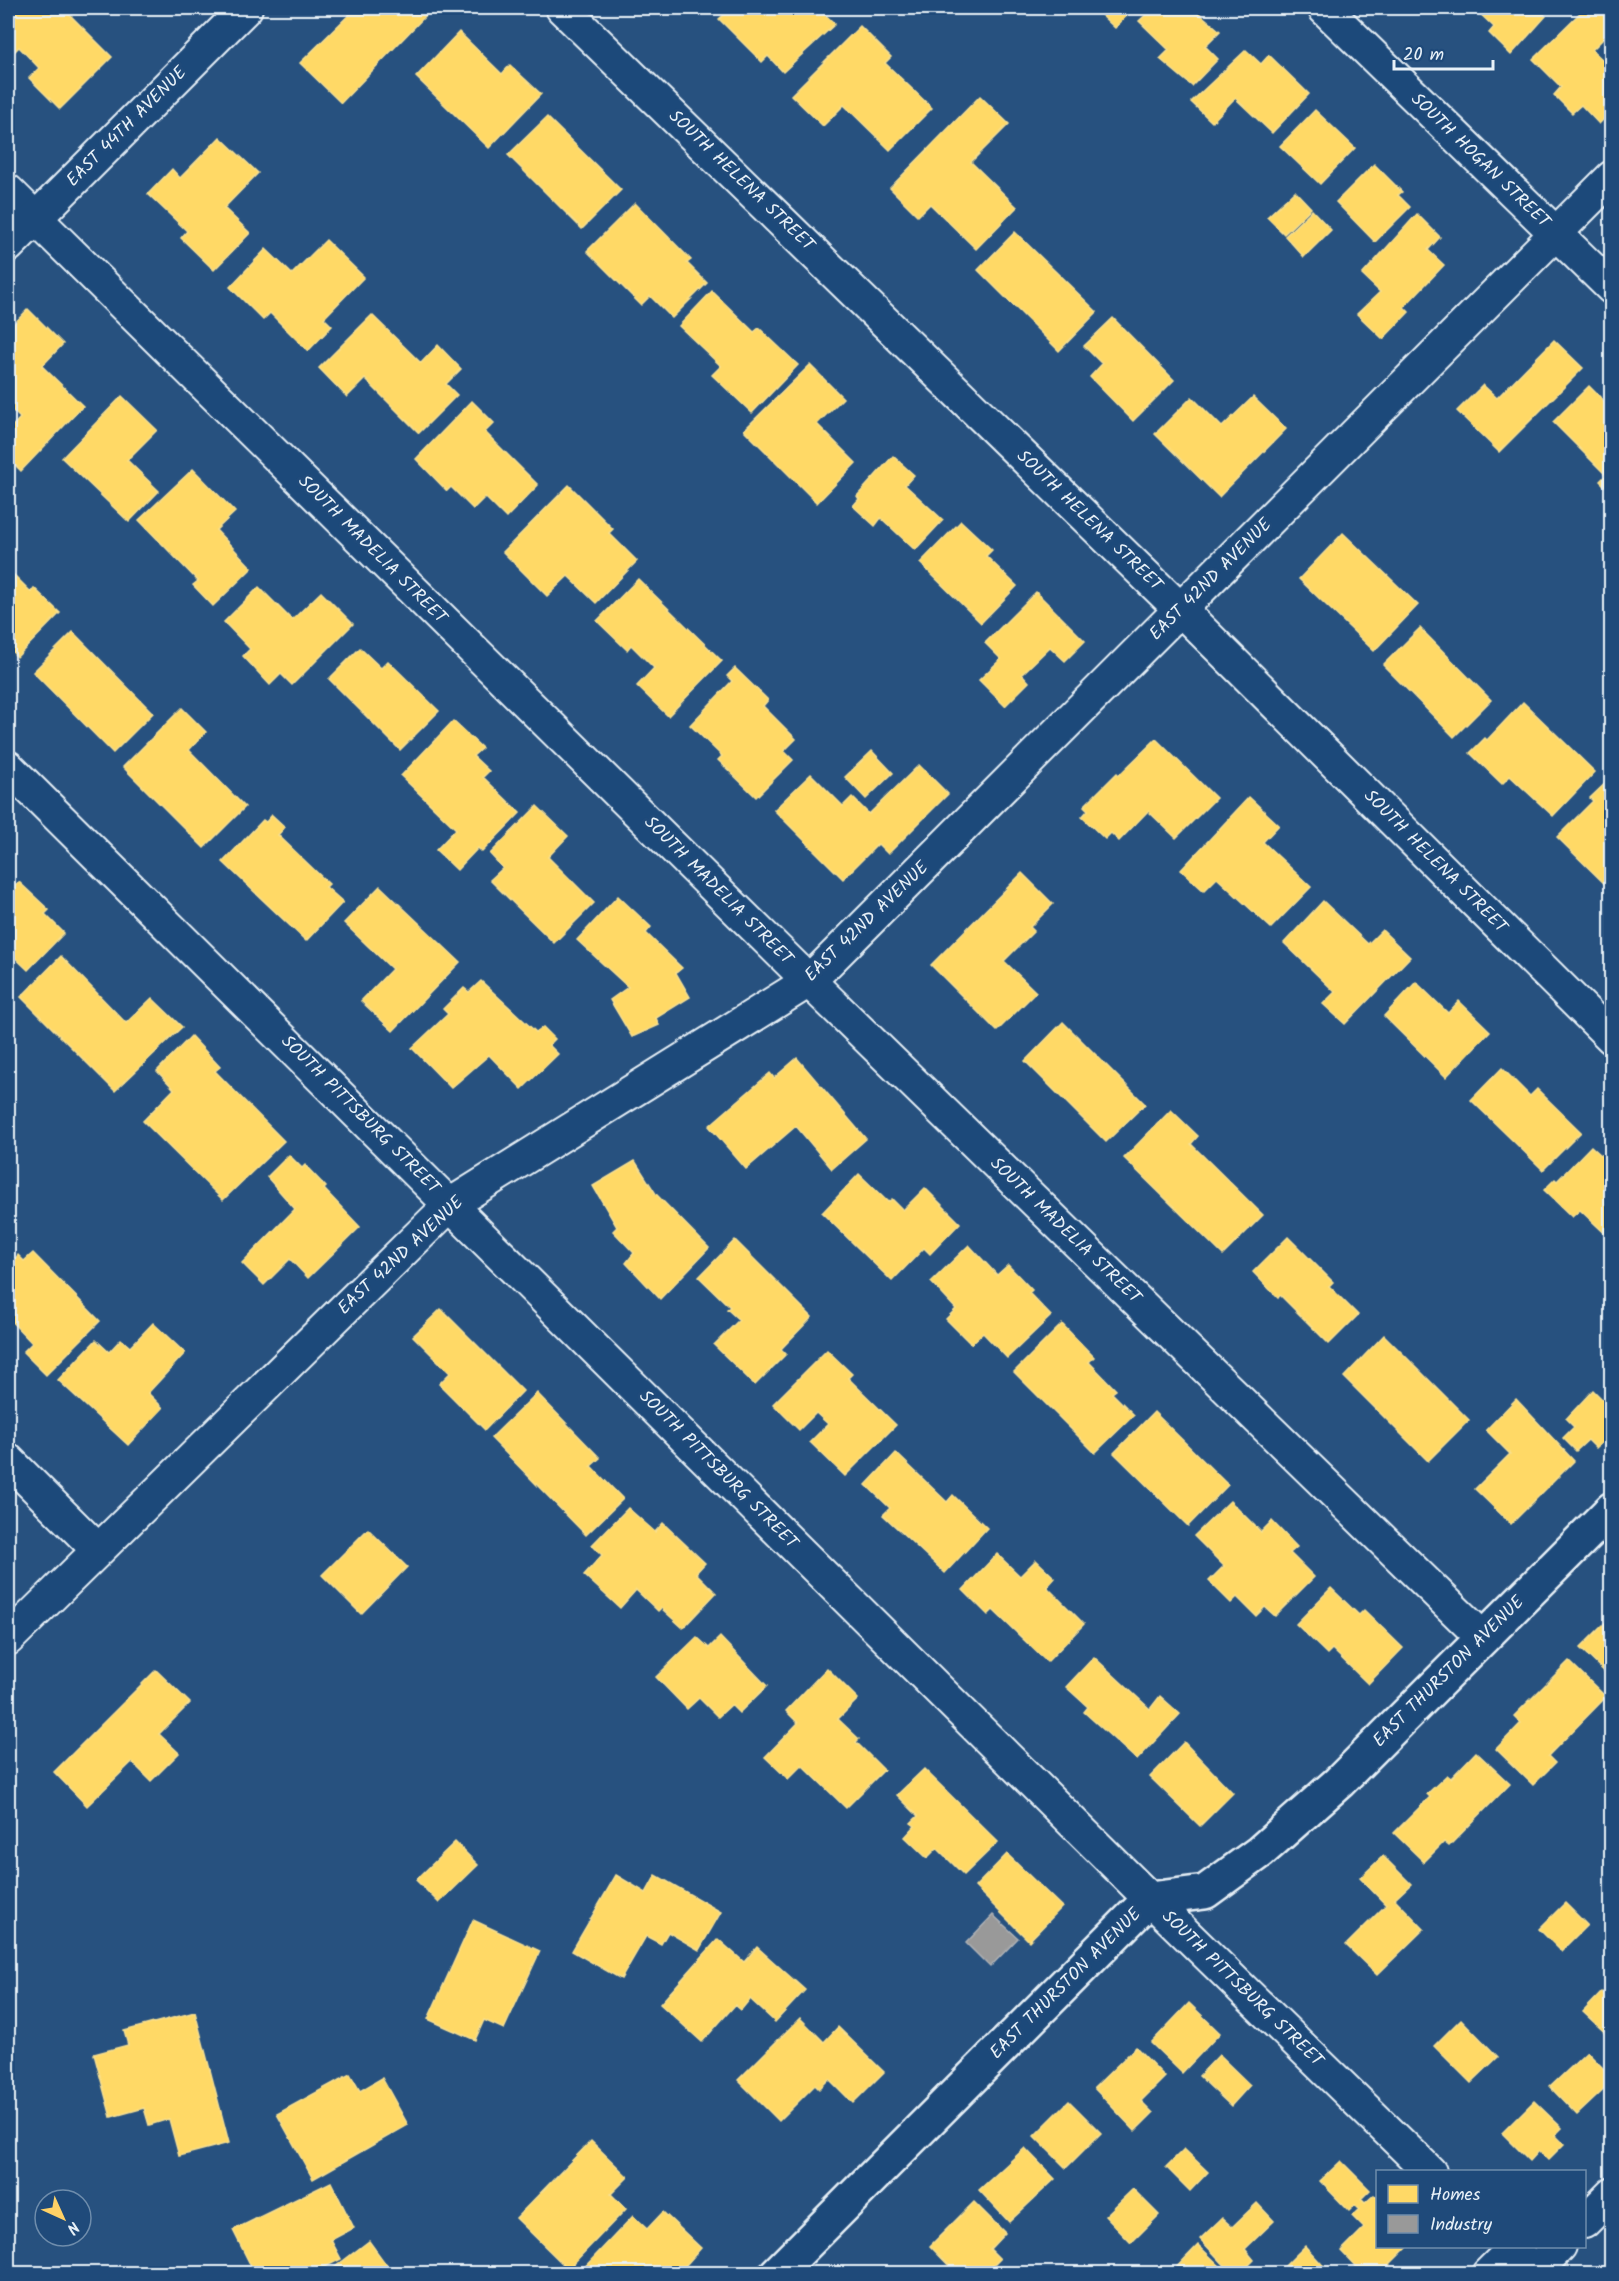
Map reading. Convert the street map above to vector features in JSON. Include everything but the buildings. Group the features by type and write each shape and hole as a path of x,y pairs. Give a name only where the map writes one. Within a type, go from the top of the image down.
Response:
{"street":[{"name":"EAST 44TH AVENUE","path":"8,246 246,8"},
{"name":"SOUTH HELENA STREET","path":"562,8 1181,610 1611,1038"},
{"name":"SOUTH HOGAN STREET","path":"1324,8 1611,288"},
{"name":"EAST 42ND AVENUE","path":"8,1639 97,1549 451,1204 809,981 1611,177"},
{"name":"SOUTH MADELIA STREET","path":"8,191 809,981 1483,1638"},
{"name":"SOUTH PITTSBURG STREET","path":"8,767 1150,1899 1428,2170"},
{"path":"8,1460 97,1549"},
{"name":"EAST THURSTON AVENUE","path":"776,2274 1150,1899 1205,1892 1260,1852 1339,1782 1611,1509"},
{"path":"1586,2220 1611,2194"},
{"path":"1488,2274 1510,2248 1535,2273 1559,2248"}]}
